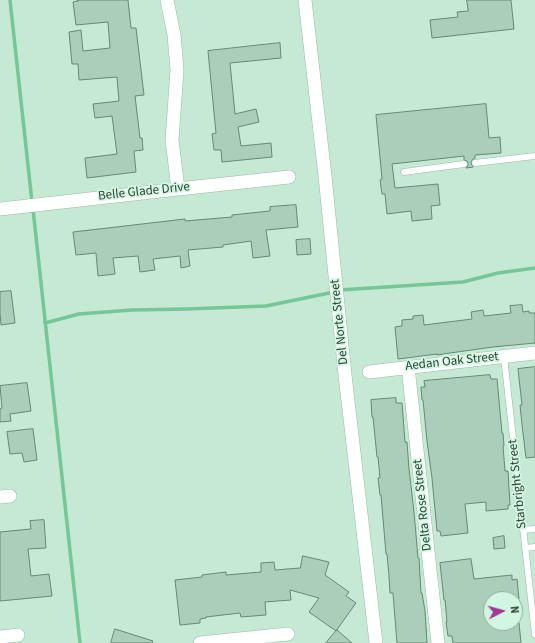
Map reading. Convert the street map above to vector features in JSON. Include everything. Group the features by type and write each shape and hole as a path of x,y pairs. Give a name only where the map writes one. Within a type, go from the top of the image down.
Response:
{"street":[{"path":"168,0 174,35 177,70 172,140 178,188"},
{"name":"Del Norte Street","path":"305,0 338,310 376,643"},
{"name":"Belle Glade Drive","path":"0,209 178,188 289,177"},
{"name":"Aedan Oak Street","path":"369,372 535,353"},
{"name":"Delta Rose Street","path":"408,367 438,643"},
{"path":"200,643 288,634"},
{"path":"0,637 18,635"}],"lane":[{"path":"475,163 535,156"},
{"path":"404,172 464,164"},
{"name":"Starbright Street","path":"504,356 535,635"},
{"path":"523,530 535,529"},
{"path":"525,548 535,547"}],"building":[{"path":"77,0 128,0 131,28 136,28 144,95 135,96 140,138 142,138 143,150 134,151 136,172 87,178 85,158 117,154 112,116 95,118 93,104 119,101 117,77 79,80 78,64 72,64 69,32 81,30 83,51 110,48 108,22 76,25 73,2 78,1"},
{"path":"467,0 511,0 514,29 432,38 430,20 458,17 457,12 468,11"},
{"path":"280,43 281,58 230,63 235,114 256,109 259,122 238,127 241,146 271,143 272,157 222,162 221,150 214,150 212,134 216,133 208,51"},
{"path":"486,104 489,138 500,137 501,153 475,155 475,158 471,163 473,167 466,168 468,163 464,160 464,156 392,164 395,188 438,184 440,205 431,206 432,219 412,221 411,211 387,214 385,194 382,194 380,180 382,179 376,115"},
{"path":"296,205 298,227 266,230 270,256 253,258 251,241 223,245 223,247 188,250 190,266 181,268 180,256 153,259 155,270 140,272 138,256 113,258 115,274 98,276 96,253 76,255 73,232 185,219 185,221 232,217 232,215 270,211 270,207"},
{"path":"310,239 311,254 297,255 296,240"},
{"path":"11,291 15,323 1,325 0,292"},
{"path":"522,305 523,312 529,311 529,313 535,313 535,343 398,359 395,327 402,326 402,320 413,319 413,316 423,315 424,325 472,319 471,312 483,310 484,316 511,313 510,306"},
{"path":"535,367 535,457 526,458 520,405 522,405 518,369"},
{"path":"490,375 491,379 497,379 503,433 505,471 508,471 510,505 508,505 508,509 486,511 486,502 465,504 468,533 441,536 440,531 437,531 421,387 425,387 424,381"},
{"path":"27,383 31,411 10,414 11,421 0,422 0,409 2,408 0,386"},
{"path":"396,398 396,403 402,403 405,442 407,442 427,643 397,643 393,593 390,593 381,495 378,478 380,478 378,457 371,400"},
{"path":"33,429 37,460 24,462 22,453 10,454 7,432"},
{"path":"44,520 46,548 28,549 31,576 49,574 52,596 0,601 0,532 31,529 30,521"},
{"path":"504,536 505,548 494,549 493,538"},
{"path":"303,556 329,562 325,575 349,592 346,596 356,603 336,631 309,612 319,598 290,590 291,600 265,602 266,615 241,617 240,613 206,617 200,619 200,623 180,625 175,580 202,577 202,575 226,572 226,575 261,572 261,563 274,562 275,570 300,568"},
{"path":"471,559 474,579 512,575 512,580 517,579 518,591 483,591 483,631 520,631 521,643 453,643 452,636 448,636 440,563"},
{"path":"115,629 153,641 152,643 111,643"},
{"path":"337,630 352,643 326,643"}],"waterway":[{"path":"10,0 32,202"},
{"path":"33,209 80,643"},
{"path":"340,290 463,282 498,273 535,268"},
{"path":"45,321 45,323 79,314 132,310 266,306 334,292"}]}
